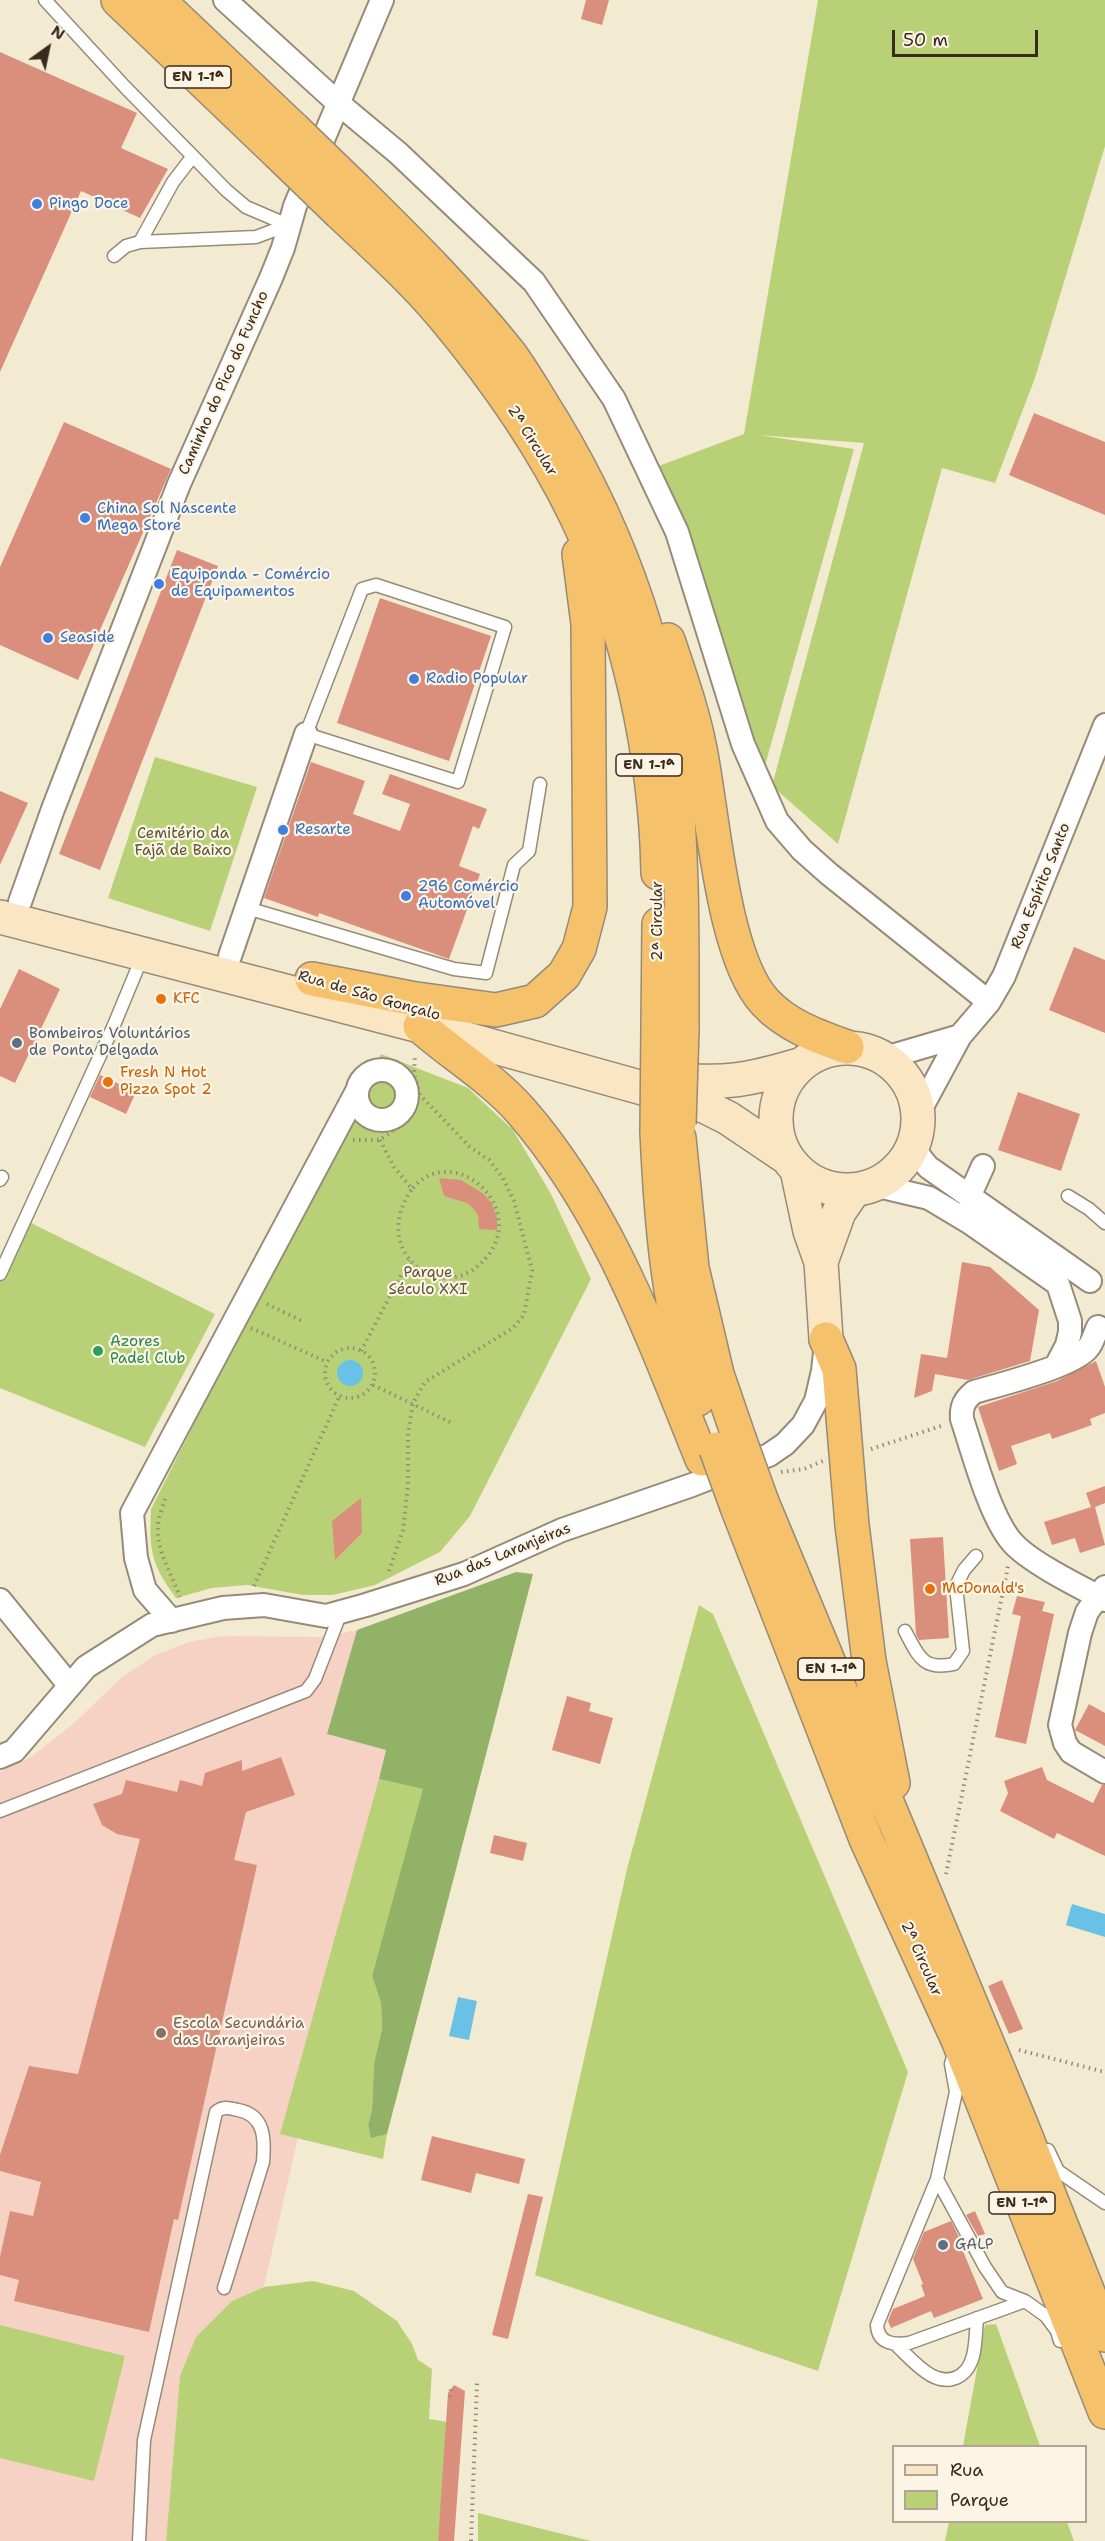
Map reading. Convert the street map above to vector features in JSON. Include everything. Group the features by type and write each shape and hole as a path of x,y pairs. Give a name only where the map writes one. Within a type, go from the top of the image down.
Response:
{"highway":[{"name":"2ª Circular","path":"118,0 286,141"},
{"name":"2ª Circular","path":"158,0 286,141 348,201 465,300 511,356 555,424 591,490 630,582 658,675 674,769 680,861 670,1027"},
{"name":"2ª Circular","path":"348,201 489,374 536,444 576,517 607,592 633,681 649,769 670,1027"},
{"path":"312,979 410,998 496,1010 535,1001 564,975 579,949 590,907 588,624 576,517"},
{"path":"630,582 659,613 686,693 700,748 733,937 748,976 764,1002 781,1016 802,1031 847,1047"},
{"path":"420,1026 480,1072 521,1111 591,1210 719,1449"},
{"name":"EN 1-1ª","path":"670,1027 668,1135 660,1198 679,1331 695,1390 719,1449 750,1504"},
{"path":"826,1338 839,1369 852,1525 866,1639 892,1778 899,1836"},
{"name":"2ª Circular","path":"750,1504 899,1836 1021,2124 1105,2335"},
{"name":"2ª Circular","path":"750,1504 867,1839 958,2040 1105,2412"}],"main road":[{"name":"Rua de São Gonçalo","path":"7,906 143,954 420,1026 700,1104 728,1118 791,1164"},
{"name":"Rua de São Gonçalo","path":"7,906 230,956 616,1066 664,1077 701,1082 739,1081 799,1065"},
{"path":"847,1047 867,1050 885,1058 908,1082 915,1098 918,1114 916,1136 903,1163 890,1176 864,1187 833,1189 814,1182 791,1164 778,1138 775,1118 778,1099 786,1080 799,1065 813,1055 830,1049 847,1047"},
{"name":"Rua das Laranjeiras","path":"791,1164 820,1262 826,1338"},
{"name":"Rua das Laranjeiras","path":"820,1262 839,1212 864,1187"}],"street":[{"path":"225,0 338,103 398,153 534,282 614,399 676,532 742,744 777,821 828,874 989,1002"},
{"name":"Caminho do Pico do Funcho","path":"7,906 53,808 179,484 271,278 283,248 288,225 382,0"},
{"name":"Rua Espírito Santo","path":"918,1114 960,1036 989,1002 1004,976 1105,725"},
{"path":"230,956 306,734"},
{"path":"885,1058 960,1036"},
{"path":"179,1619 145,1590 136,1558 132,1513 344,1135 357,1091 360,1083 367,1075 379,1071 396,1075 405,1086 406,1100 398,1114 389,1119 377,1120 369,1117 360,1108 357,1091"},
{"path":"344,1135 369,1117"},
{"path":"912,1147 928,1167 1091,1285"},
{"path":"969,1197 983,1166"},
{"path":"864,1187 929,1198 978,1228 1058,1284 1091,1285"},
{"path":"1056,1366 1067,1346 1070,1332 1070,1320 1058,1284"},
{"path":"1091,1285 1077,1300 1080,1315 1091,1324 1102,1327 1088,1349 1056,1366 974,1392 963,1404 962,1419 999,1524 1012,1543 1030,1556 1102,1594 1087,1612 1060,1725 1065,1743 1071,1752 1105,1772"},
{"name":"Rua das Laranjeiras","path":"0,1757 14,1751 86,1666 152,1625 222,1608 245,1606 264,1605 326,1616 341,1612 464,1574 562,1530 692,1485 769,1455 785,1444 803,1425 816,1401 823,1371 826,1338"},
{"path":"0,1600 70,1686"}],"lane":[{"path":"45,0 193,156 246,207 288,225"},
{"path":"140,242 173,182 193,156"},
{"path":"114,256 126,246 140,242 256,237 288,225"},
{"path":"376,585 505,627 458,782 306,734 362,589 376,585"},
{"path":"247,908 454,969 486,973 514,865 529,851 540,784"},
{"path":"0,1274 114,1025 143,954"},
{"path":"1068,1196 1089,1209 1105,1223"},
{"path":"904,1630 920,1658 929,1665 943,1667 954,1664 963,1651 956,1586 964,1570 976,1556"},
{"path":"0,1811 306,1691 315,1679 341,1612"},
{"path":"958,2040 951,2064 956,2092 937,2179 877,2325 877,2334 882,2339 895,2344 926,2372 939,2380 947,2381 967,2370 973,2356 977,2318"},
{"path":"139,2541 144,2440 216,2112 225,2107 249,2112 259,2122 265,2141 263,2162 224,2288"},
{"path":"1021,2124 1047,2149 1059,2171 1105,2203"},
{"path":"937,2179 985,2267 1002,2292 1025,2301 1046,2316 1057,2331 1063,2347 1087,2366"},
{"path":"895,2344 909,2343 1025,2301"}],"path":[{"path":"389,1571 403,1530 408,1485 408,1434 413,1403 425,1382 513,1328 524,1315 532,1270 514,1201 503,1178 489,1160 469,1146 420,1095 414,1073 420,1026"},
{"path":"344,1135 380,1140 406,1121 420,1095"},
{"path":"380,1140 394,1167 412,1189 403,1202 399,1215 400,1236 405,1255 416,1267 445,1278 464,1275 490,1253 499,1224 498,1210 491,1197 484,1188 465,1176 440,1172 419,1181 413,1188"},
{"path":"361,1351 409,1260"},
{"path":"263,1303 302,1321"},
{"path":"245,1338 254,1319"},
{"path":"250,1328 327,1362"},
{"path":"345,1348 361,1351 372,1359 375,1370 373,1385 368,1392 355,1398 340,1395 327,1384 325,1370 327,1362 332,1354 345,1348"},
{"path":"373,1385 452,1423"},
{"path":"245,1606 340,1395"},
{"path":"871,1450 962,1419"},
{"path":"166,1494 158,1526 161,1554 172,1575 179,1619"},
{"path":"946,1879 949,1854 1012,1543"},
{"path":"1012,2045 1019,2050 1105,2072"},
{"path":"471,2541 477,2383"},
{"path":"450,2397 451,2389"}],"shaded area":[{"name":"Escola Secundária das Laranjeiras","path":"357,1630 327,1734 386,1750 264,2287 232,2301 180,2376 166,2541 0,2541 0,1772 31,1757 73,1724 121,1678 155,1655 189,1642 222,1636 324,1637"}],"green space":[{"path":"818,0 1105,0 1105,146 1035,378 995,483 942,468 838,844 772,786 864,443 758,435 854,449 762,776 656,467 744,434"},
{"name":"Cemitério da Fajã de Baixo","path":"155,757 257,787 210,931 108,898"},
{"name":"Parque Século XXI","path":"381,1054 468,1088 513,1130 551,1194 591,1279 470,1516 440,1552 375,1585 333,1595 303,1595 247,1585 212,1588 176,1598 161,1576 153,1556 151,1509"},
{"name":"Azores Padel Club","path":"25,1220 215,1314 145,1447 0,1388 0,1275"},
{"path":"516,1572 533,1574 387,2134 371,2138 368,2125 372,2110 374,2063 382,2029 381,2003 372,1976 423,1789 379,1779 386,1750 327,1734 357,1630"},
{"path":"699,1605 713,1614 908,2072 818,2371 535,2275 628,1865"},
{"path":"379,1779 424,1789 372,1976 381,2003 382,2029 374,2063 372,2110 368,2125 371,2137 387,2134 383,2159 280,2134"},
{"path":"313,2281 354,2291 397,2321 412,2344 418,2360 432,2369 429,2419 448,2422 438,2541 166,2541 180,2376 196,2337 232,2301 264,2287"},
{"path":"996,2324 1040,2445 963,2445 985,2325"},
{"path":"0,2325 125,2356 94,2481 0,2458"},
{"path":"478,2513 591,2541 478,2541"},
{"path":"949,2523 1067,2523 1074,2541 945,2541"}],"water":[{"path":"350,1360 359,1364 363,1373 359,1382 350,1386 341,1382 337,1373 341,1364"},
{"path":"1072,1904 1105,1914 1105,1937 1066,1925"},
{"path":"458,1997 477,2001 469,2040 449,2036"}],"building":[{"path":"586,0 609,0 602,25 581,19"},
{"name":"Pingo Doce","path":"0,52 137,113 121,148 168,169 140,218 81,191 0,372"},
{"path":"1034,413 1105,442 1105,515 1009,475"},
{"name":"China Sol Nascente Mega Store","path":"64,422 171,469 78,680 0,645 0,567"},
{"path":"177,550 218,566 100,870 59,854"},
{"name":"Radio Popular","path":"380,598 491,636 449,761 337,723"},
{"path":"311,762 365,781 353,814 400,831 410,804 382,794 390,774 487,809 479,829 473,826 459,866 480,874 449,959 319,913 318,917 264,898"},
{"path":"0,791 28,803 0,865"},
{"path":"1074,947 1105,960 1105,1033 1049,1010"},
{"name":"Bombeiros Voluntários de Ponta Delgada","path":"19,969 60,989 15,1083 0,1076 0,1009"},
{"path":"100,1075 136,1092 126,1114 90,1097"},
{"path":"1018,1092 1080,1114 1061,1171 998,1150"},
{"path":"439,1178 461,1180 484,1194 492,1204 497,1218 497,1230 479,1229 478,1216 474,1209 467,1203 444,1196"},
{"path":"962,1262 990,1267 1039,1310 1030,1361 968,1380 935,1374 932,1391 914,1398 921,1354 947,1358"},
{"path":"1096,1361 1105,1387 1105,1413 1090,1419 1092,1425 1052,1439 1050,1433 1011,1446 1017,1464 999,1471 978,1407 1057,1381"},
{"path":"1105,1486 1105,1503 1095,1507 1105,1545 1080,1553 1075,1538 1052,1545 1044,1522 1091,1507 1086,1493"},
{"path":"361,1498 362,1533 335,1560 332,1521"},
{"name":"McDonald's","path":"943,1537 949,1638 919,1640 916,1634 910,1539"},
{"path":"1017,1596 1045,1602 1042,1611 1054,1614 1026,1744 995,1737 1021,1616 1012,1614"},
{"path":"567,1696 591,1703 589,1711 613,1718 600,1764 552,1750"},
{"path":"1089,1704 1105,1713 1105,1746 1075,1730"},
{"path":"281,1757 295,1795 246,1812 234,1860 257,1865 178,2220 174,2219 149,2332 14,2301 19,2280 0,2275 0,2257 10,2211 33,2216 41,2182 0,2171 0,2155 29,2066 78,2074 140,1839 117,1834 102,1825 93,1804 122,1794 126,1780 177,1792 180,1780 202,1786 205,1773 242,1760 242,1771"},
{"path":"1042,1767 1047,1780 1093,1803 1102,1785 1105,1785 1105,1856 1057,1833 1054,1839 1000,1811 1008,1793 1004,1781"},
{"path":"494,1835 527,1843 523,1861 490,1853"},
{"path":"1002,1980 1023,2029 1009,2034 988,1986"},
{"path":"432,2136 525,2159 519,2184 476,2173 471,2193 421,2180"},
{"path":"528,2194 543,2197 508,2339 492,2335"},
{"path":"975,2211 985,2234 978,2236 966,2215"},
{"path":"951,2221 962,2243 960,2244 983,2299 934,2318 931,2311 891,2328 888,2321 893,2309 925,2296 913,2259 924,2232"},
{"path":"454,2385 465,2391 454,2541 438,2541 448,2393"}],"place":[{"name":"Pingo Doce","path":"37,204"},
{"name":"China Sol Nascente Mega Store","path":"85,518"},
{"name":"Equiponda - Comércio de Equipamentos","path":"159,584"},
{"name":"Seaside","path":"48,638"},
{"name":"Radio Popular","path":"414,679"},
{"name":"Resarte","path":"283,830"},
{"name":"296 Comércio Automóvel","path":"406,896"},
{"name":"KFC","path":"161,999"},
{"name":"Bombeiros Voluntários de Ponta Delgada","path":"17,1043"},
{"name":"Fresh N Hot Pizza Spot 2","path":"108,1082"},
{"name":"Azores Padel Club","path":"98,1351"},
{"name":"McDonald's","path":"930,1589"},
{"name":"Escola Secundária das Laranjeiras","path":"161,2033"},
{"name":"GALP","path":"943,2245"}]}
